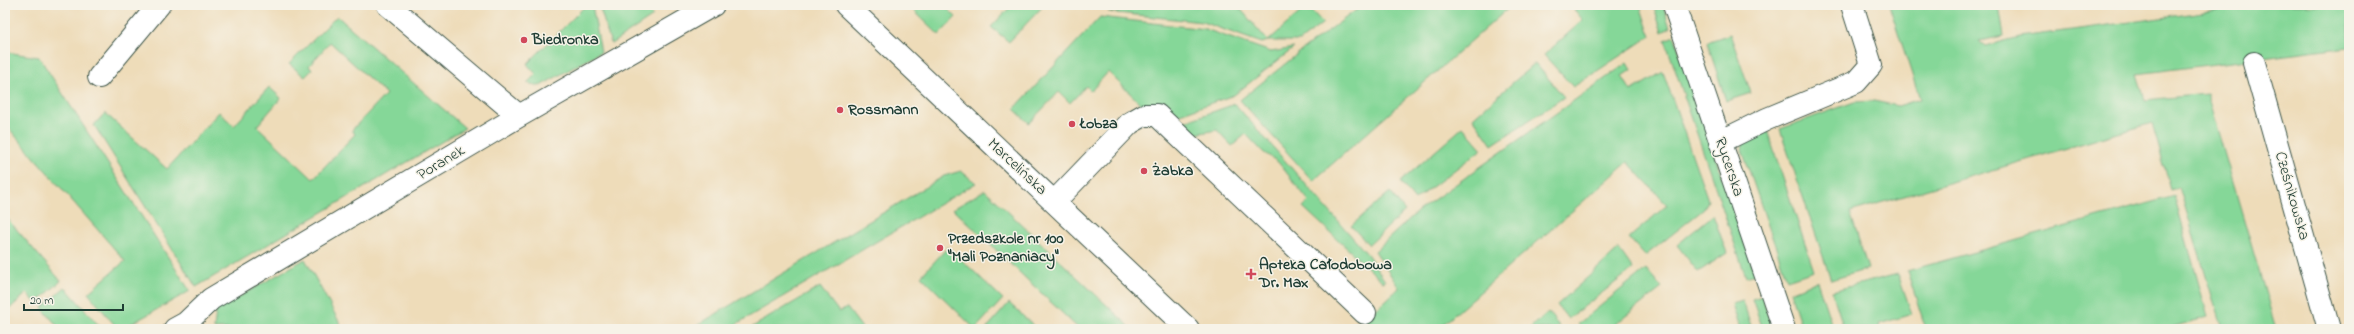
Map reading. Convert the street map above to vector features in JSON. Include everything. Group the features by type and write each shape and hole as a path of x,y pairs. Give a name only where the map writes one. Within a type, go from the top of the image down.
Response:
{"street":[{"path":"99,77 159,5"},
{"path":"388,5 519,116"},
{"name":"Poranek","path":"175,329 186,322 211,299 519,116 713,5"},
{"name":"Marcelińska","path":"846,5 1188,329"},
{"name":"Rycerska","path":"1674,5 1784,329"},
{"path":"1720,142 1767,119 1856,82 1871,65 1852,5"},
{"name":"Cześnikowska","path":"2254,63 2330,329"},
{"path":"1054,202 1130,123 1144,115 1157,115 1365,313"}],"green space":[{"path":"586,5 592,5 601,52 540,86 527,83 536,74 527,64"},
{"path":"599,5 643,5 653,16 611,44"},
{"path":"908,5 944,5 956,17 939,35"},
{"path":"1012,5 1044,5 1009,42 991,27"},
{"path":"1116,5 1237,5 1268,41 1262,43 1202,22 1108,12"},
{"path":"1363,5 1512,5 1313,181 1240,100 1305,48"},
{"path":"1570,5 1640,5 1650,36 1573,87 1544,55 1583,20"},
{"path":"1653,5 1663,5 1670,28 1662,32"},
{"path":"1889,5 1999,5 2004,36 1979,41 1985,46 2020,37 2256,5 2349,5 2349,47 2137,74 2145,100 2207,94 2276,329 2222,329 2179,187 2171,190 2152,123 1850,212 1868,269 1831,280 1780,129 1854,102 1874,101 1898,106 1920,99"},
{"path":"1307,6 1323,23 1300,41 1268,41"},
{"path":"337,16 465,128 196,287 94,125 105,113 167,169 219,112 234,126 269,87 281,98 257,126 313,179 355,134 352,130 386,94 330,42 309,66 312,70 305,77 289,64"},
{"path":"1100,17 1205,29 1271,52 1294,48 1234,95 1177,115 1163,104 1142,105 1108,72 1091,91 1086,86 1070,103 1059,92 1029,123 1014,109"},
{"path":"1730,34 1751,93 1726,101 1707,42"},
{"path":"1674,36 1755,274 1746,277 1665,40"},
{"path":"5,52 39,57 190,291 122,329 118,329 88,293 125,261 5,124"},
{"path":"1535,63 1564,97 1492,145 1473,118"},
{"path":"1627,63 1631,70 1622,76 1631,91 1663,72 1708,200 1704,209 1645,256 1629,238 1667,205 1628,162 1438,329 1355,329 1399,288 1375,251 1418,211"},
{"path":"1235,104 1368,255 1385,281 1383,282 1303,207 1309,201 1278,162 1263,152 1246,134 1232,146 1217,130 1190,135 1178,124"},
{"path":"1463,127 1482,149 1415,200 1400,182"},
{"path":"1767,130 1814,271 1787,280 1742,150 1743,144 1749,138"},
{"path":"961,171 976,183 728,329 691,329 944,176"},
{"path":"985,190 1132,329 1079,329 953,209"},
{"path":"1390,192 1405,211 1369,245 1351,226"},
{"path":"2174,196 2208,317 2165,329 1926,329 1907,271"},
{"path":"1713,215 1727,253 1698,272 1677,245"},
{"path":"5,216 61,281 36,303 27,293 5,313"},
{"path":"948,247 1003,299 975,329 921,276"},
{"path":"1619,249 1633,269 1568,319 1557,305"},
{"path":"305,259 343,329 214,329 216,310"},
{"path":"1646,269 1662,288 1609,329 1582,329 1578,324"},
{"path":"1898,274 1912,314 1879,324 1880,329 1844,329 1832,291"},
{"path":"1817,281 1833,329 1802,329 1790,292"},
{"path":"65,287 102,329 60,329 42,308"},
{"path":"820,287 839,312 847,308 863,329 749,329"},
{"path":"1762,296 1773,329 1763,329 1752,299"},
{"path":"1743,301 1752,329 1740,329 1732,304"},
{"path":"1009,303 1037,329 986,329"},
{"path":"1548,312 1559,326 1555,329 1529,329"}],"place":[{"name":"Biedronka","path":"524,40"},
{"name":"Rossmann","path":"840,110"},
{"name":"Łobza","path":"1072,124"},
{"name":"Żabka","path":"1144,171"},
{"name":"Przedszkole nr 100 \"Mali Poznaniacy\"","path":"940,248"},
{"name":"Apteka Całodobowa Dr. Max","path":"1251,274"}]}
